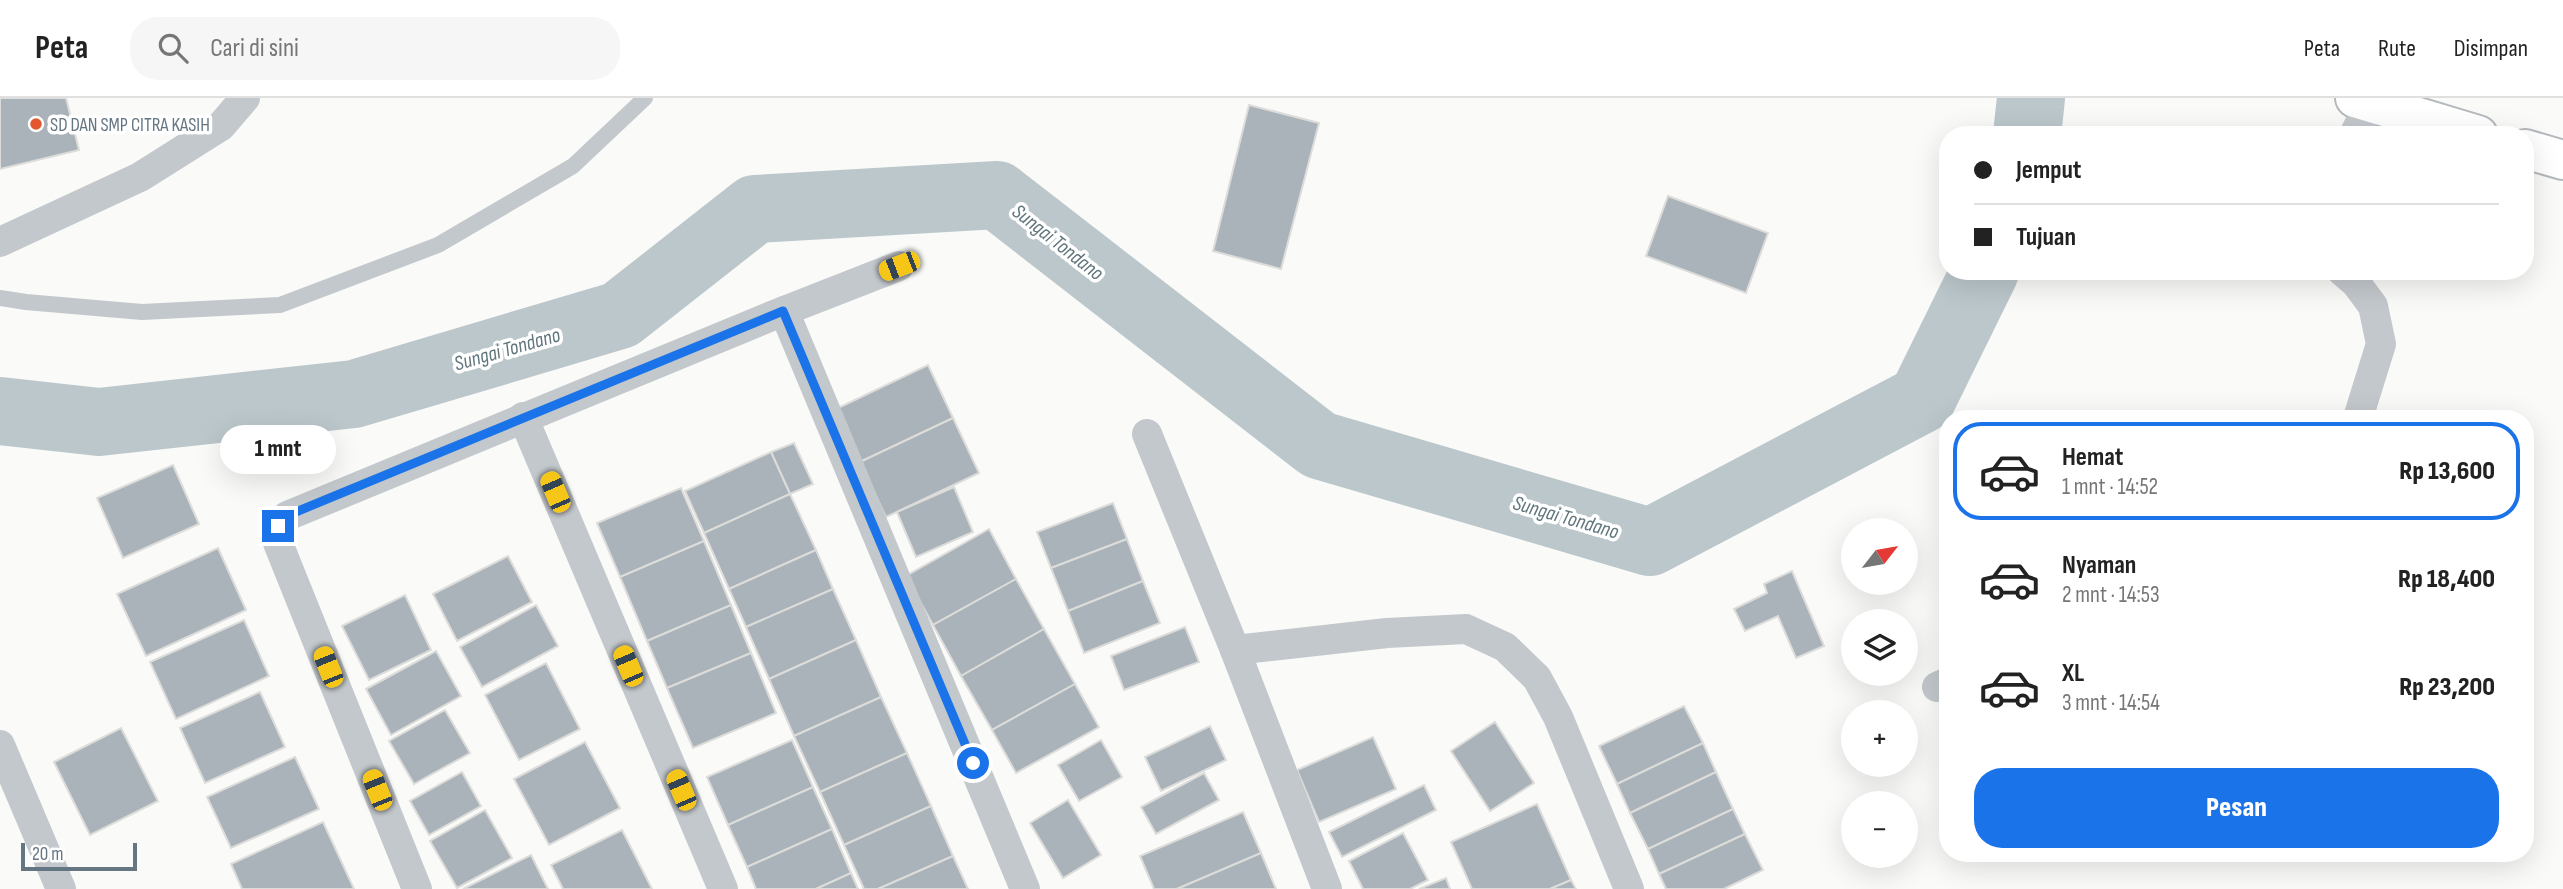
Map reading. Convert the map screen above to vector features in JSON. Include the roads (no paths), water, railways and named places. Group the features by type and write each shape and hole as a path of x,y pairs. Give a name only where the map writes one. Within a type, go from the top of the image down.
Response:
{"highway":[{"path":"2360,112 2432,126"},
{"path":"2534,152 2563,160"}],"street":[{"path":"0,242 140,177 221,126 245,98"},
{"path":"417,889 278,543 278,526 286,516 523,417 899,266"},
{"path":"2352,280 2373,306 2381,344 2360,410"},
{"path":"783,311 1025,889"},
{"path":"523,417 723,889"},
{"path":"1147,434 1235,650 1327,889"},
{"path":"1235,650 1443,629 1466,629 1505,647 1537,678 1558,717 1629,889"},
{"path":"0,745 61,889"}],"lane":[{"path":"0,298 142,312 280,305 438,245 573,166 645,98"}],"waterway":[{"name":"Sungai Tondano","path":"2028,126 2031,98"},
{"name":"Sungai Tondano","path":"0,411 99,422 354,394 620,315 755,209 997,195 1319,445 1650,542 1922,399 1981,280"}],"place":[{"name":"SD DAN SMP CITRA KASIH","path":"36,124"}]}
